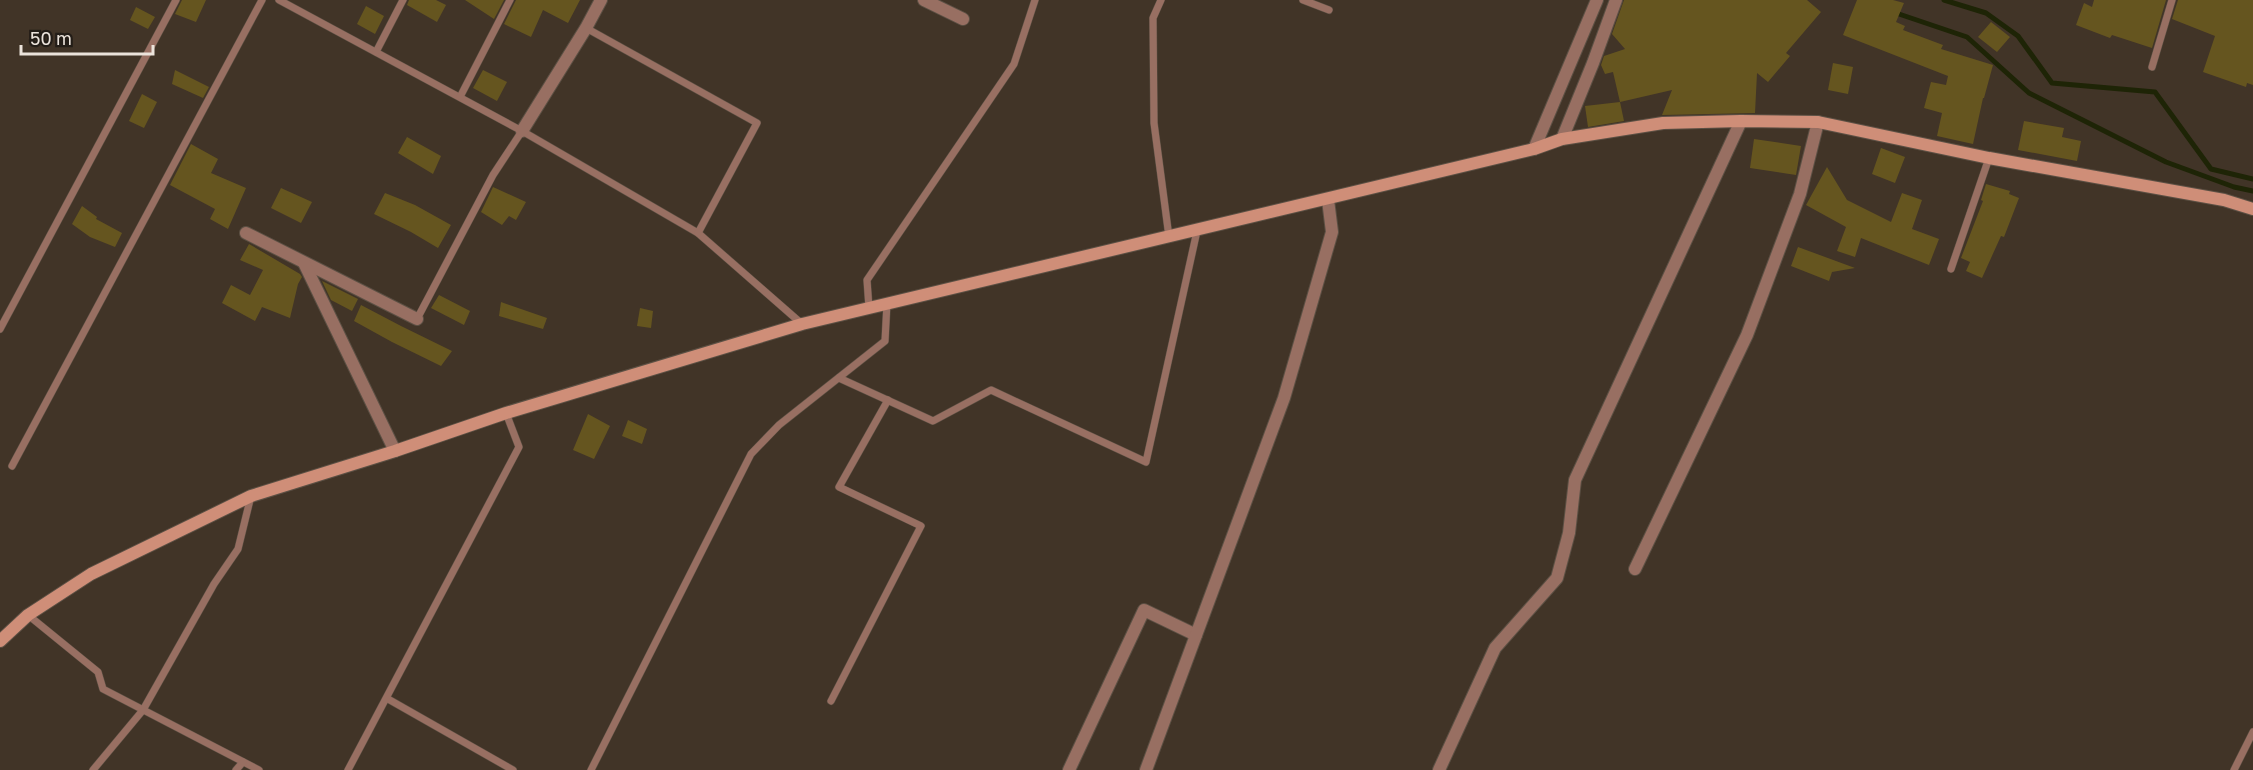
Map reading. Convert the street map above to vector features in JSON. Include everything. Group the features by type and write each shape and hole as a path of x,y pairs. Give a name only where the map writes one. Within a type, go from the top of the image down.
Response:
{"main road":[{"path":"0,641 28,615 91,574 251,496 506,413 802,324 1328,200 1534,149 1562,139 1663,123 1742,120 1818,122 1989,158 2224,200 2253,209"}],"street":[{"path":"522,131 601,0"},
{"path":"924,0 963,19"},
{"path":"1534,149 1597,0"},
{"path":"1562,139 1616,0"},
{"path":"1439,770 1495,648 1557,578 1569,533 1575,480 1742,120"},
{"path":"1635,569 1747,334 1800,194 1818,122"},
{"path":"1146,770 1284,398 1332,232 1328,200"},
{"path":"246,233 417,319"},
{"path":"304,263 395,451"},
{"path":"1069,770 1144,610 1196,635"}],"lane":[{"path":"0,329 176,0"},
{"path":"12,466 262,0"},
{"path":"279,0 522,131 698,233 802,324"},
{"path":"376,52 403,0"},
{"path":"460,97 510,0"},
{"path":"869,308 867,280 1014,64 1035,0"},
{"path":"1161,0 1153,18 1154,123 1169,237"},
{"path":"1303,0 1329,10"},
{"path":"2152,68 2172,0"},
{"path":"586,28 757,123 698,233"},
{"path":"417,319 493,175 522,131"},
{"path":"1951,269 1989,158"},
{"path":"839,378 933,421 991,390 1146,462 1197,231"},
{"path":"591,770 751,453 779,425 885,341 887,303"},
{"path":"831,700 921,526 838,487 888,400"},
{"path":"348,770 388,699 519,447 506,413"},
{"path":"93,770 143,710 214,584 238,549 251,496"},
{"path":"28,615 98,672 103,689 259,770"},
{"path":"388,699 513,770"},
{"path":"2234,770 2253,732"},
{"path":"236,770 243,762"}],"building":[{"path":"182,0 206,0 196,22 175,14"},
{"path":"409,0 436,0 446,5 437,22 407,5"},
{"path":"465,0 504,0 494,19"},
{"path":"516,0 580,0 568,23 543,10 531,37 504,24"},
{"path":"1624,0 1807,0 1821,12 1786,53 1790,56 1768,82 1757,73 1755,113 1662,115 1672,90 1620,102 1613,72 1605,74 1601,65 1604,56 1625,49 1612,34"},
{"path":"1857,0 1893,0 1904,3 1896,22 1905,26 1903,30 1943,45 1941,49 1993,65 1973,144 1937,136 1942,113 1924,108 1931,82 1946,85 1948,76 1843,35"},
{"path":"2094,0 2166,0 2152,48 2112,35 2110,38 2076,25 2084,3 2092,7"},
{"path":"2178,0 2253,0 2253,85 2247,83 2246,87 2203,72 2215,36 2172,19"},
{"path":"366,6 384,16 375,34 357,24"},
{"path":"136,7 155,17 148,29 130,20"},
{"path":"1991,22 2010,37 1997,52 1978,37"},
{"path":"1833,63 1853,67 1848,94 1828,90"},
{"path":"175,70 209,87 203,98 172,84"},
{"path":"483,70 507,82 497,101 473,88"},
{"path":"142,94 157,102 144,128 129,121"},
{"path":"1620,102 1624,121 1588,127 1585,106"},
{"path":"2024,121 2064,128 2062,137 2081,141 2077,161 2018,150"},
{"path":"407,137 441,156 433,174 398,153"},
{"path":"1754,139 1801,146 1796,175 1750,168"},
{"path":"191,144 218,159 211,173 246,188 228,229 210,219 215,209 170,185"},
{"path":"1881,148 1905,157 1895,183 1872,174"},
{"path":"1827,167 1847,200 1891,222 1902,193 1922,200 1912,229 1939,239 1929,265 1861,238 1855,257 1837,251 1846,227 1806,205"},
{"path":"1986,184 2010,191 2009,194 2019,198 2004,237 2001,236 1982,278 1966,271 1970,262 1961,258 1983,201 1981,200"},
{"path":"493,187 526,202 516,220 509,216 502,225 481,212"},
{"path":"281,188 312,202 301,223 271,208"},
{"path":"385,193 415,205 451,225 438,248 374,214"},
{"path":"82,206 97,217 96,219 122,233 115,247 90,237 72,224"},
{"path":"249,244 302,277 298,284 290,318 262,307 255,321 222,303 231,285 250,295 263,270 240,260"},
{"path":"1798,247 1855,268 1832,272 1829,281 1791,266"},
{"path":"322,281 358,299 352,311 331,300"},
{"path":"439,295 470,311 464,325 431,308"},
{"path":"501,302 547,318 543,329 499,316"},
{"path":"361,305 452,351 441,366 392,342 354,321"},
{"path":"640,308 653,311 651,328 637,326"},
{"path":"588,414 610,426 594,459 573,450"},
{"path":"628,420 647,429 642,444 622,436"}],"waterway":[{"path":"1944,0 1986,13 2018,36 2052,83 2155,92 2211,169 2253,179"},
{"path":"1893,12 1967,37 2029,93 2166,162 2234,187 2253,191"}]}
